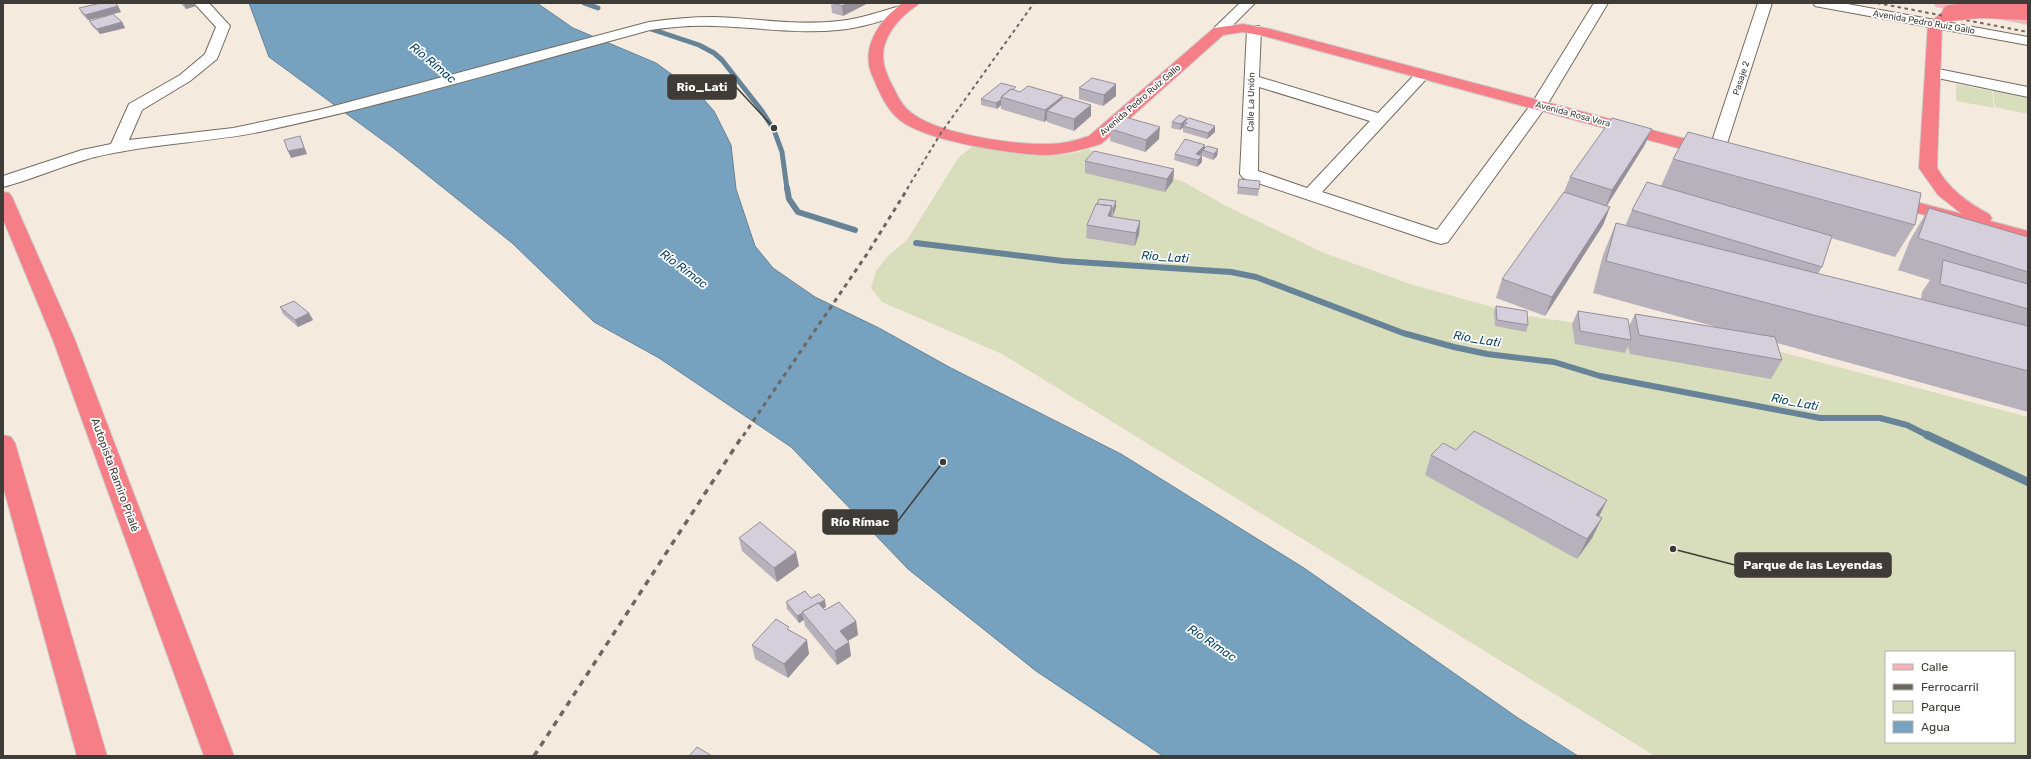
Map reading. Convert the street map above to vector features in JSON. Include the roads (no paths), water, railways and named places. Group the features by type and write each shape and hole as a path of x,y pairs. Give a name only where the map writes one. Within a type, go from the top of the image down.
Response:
{"highway":[{"path":"2012,3 2027,13"},
{"name":"Avenida Pedro Ruiz Gallo","path":"906,6 883,32 876,49 877,68 896,108 912,121 941,133 1009,148 1031,150 1066,149 1095,140 1219,31"},
{"path":"2023,236 1979,216 1964,206 1939,186 1932,177 1928,168 1936,24 1945,8 1992,9 2027,13"},
{"name":"Avenida Rosa Vera","path":"1219,31 1234,28 1254,29 1724,155"},
{"path":"1875,196 2023,236"},
{"name":"Autopista Ramiro Prialé","path":"3,197 64,340 219,756"},
{"path":"3,443 92,756"}],"street":[{"path":"118,146 135,107 185,78 212,56 223,26 201,3"},
{"path":"1219,31 1248,3"},
{"path":"1423,74 1310,194 1441,238 1539,105 1602,3"},
{"name":"Pasaje 2","path":"1724,155 1765,3"},
{"name":"Avenida Pedro Ruiz Gallo","path":"1820,3 2028,41"},
{"path":"3,182 88,154 118,146 232,133 320,114 661,23 704,20 801,28 828,27 867,22 906,6"},
{"name":"Calle La Unión","path":"1254,29 1251,80 1249,174 1310,194"},
{"path":"1933,73 2028,92"},
{"path":"1251,80 1381,119"}],"water":[{"path":"249,3 537,3 573,28 656,63 698,93 714,111 731,145 736,189 755,246 773,268 815,297 879,328 951,368 1121,454 1304,568 1518,718 1578,756 1163,756 1036,671 908,569 791,447 659,358 594,322 512,243 396,150 269,57"}],"waterway":[{"name":"Rio_Lati","path":"584,3 598,8"},
{"name":"Rio_Lati","path":"651,29 699,45 714,53 722,60 762,111 774,130 782,152 787,189"},
{"name":"Rio_Lati","path":"787,188 789,199 798,212 855,230"},
{"name":"Rio_Lati","path":"916,243 1063,261 1231,272 1256,277 1403,333 1454,347 1487,354 1554,362 1600,376 1820,418 1880,418 1907,425 1927,435"},
{"name":"Rio_Lati","path":"1927,435 2028,482"}],"railway":[{"path":"907,189 941,133 1034,3"},
{"path":"1877,3 2028,32"},
{"path":"743,436 867,254 908,188"},
{"path":"534,756 743,435"}],"place":[{"name":"Rio_Lati","path":"774,128"},
{"name":"Río Rímac","path":"943,462"},
{"name":"Parque de las Leyendas","path":"1673,549"}]}
